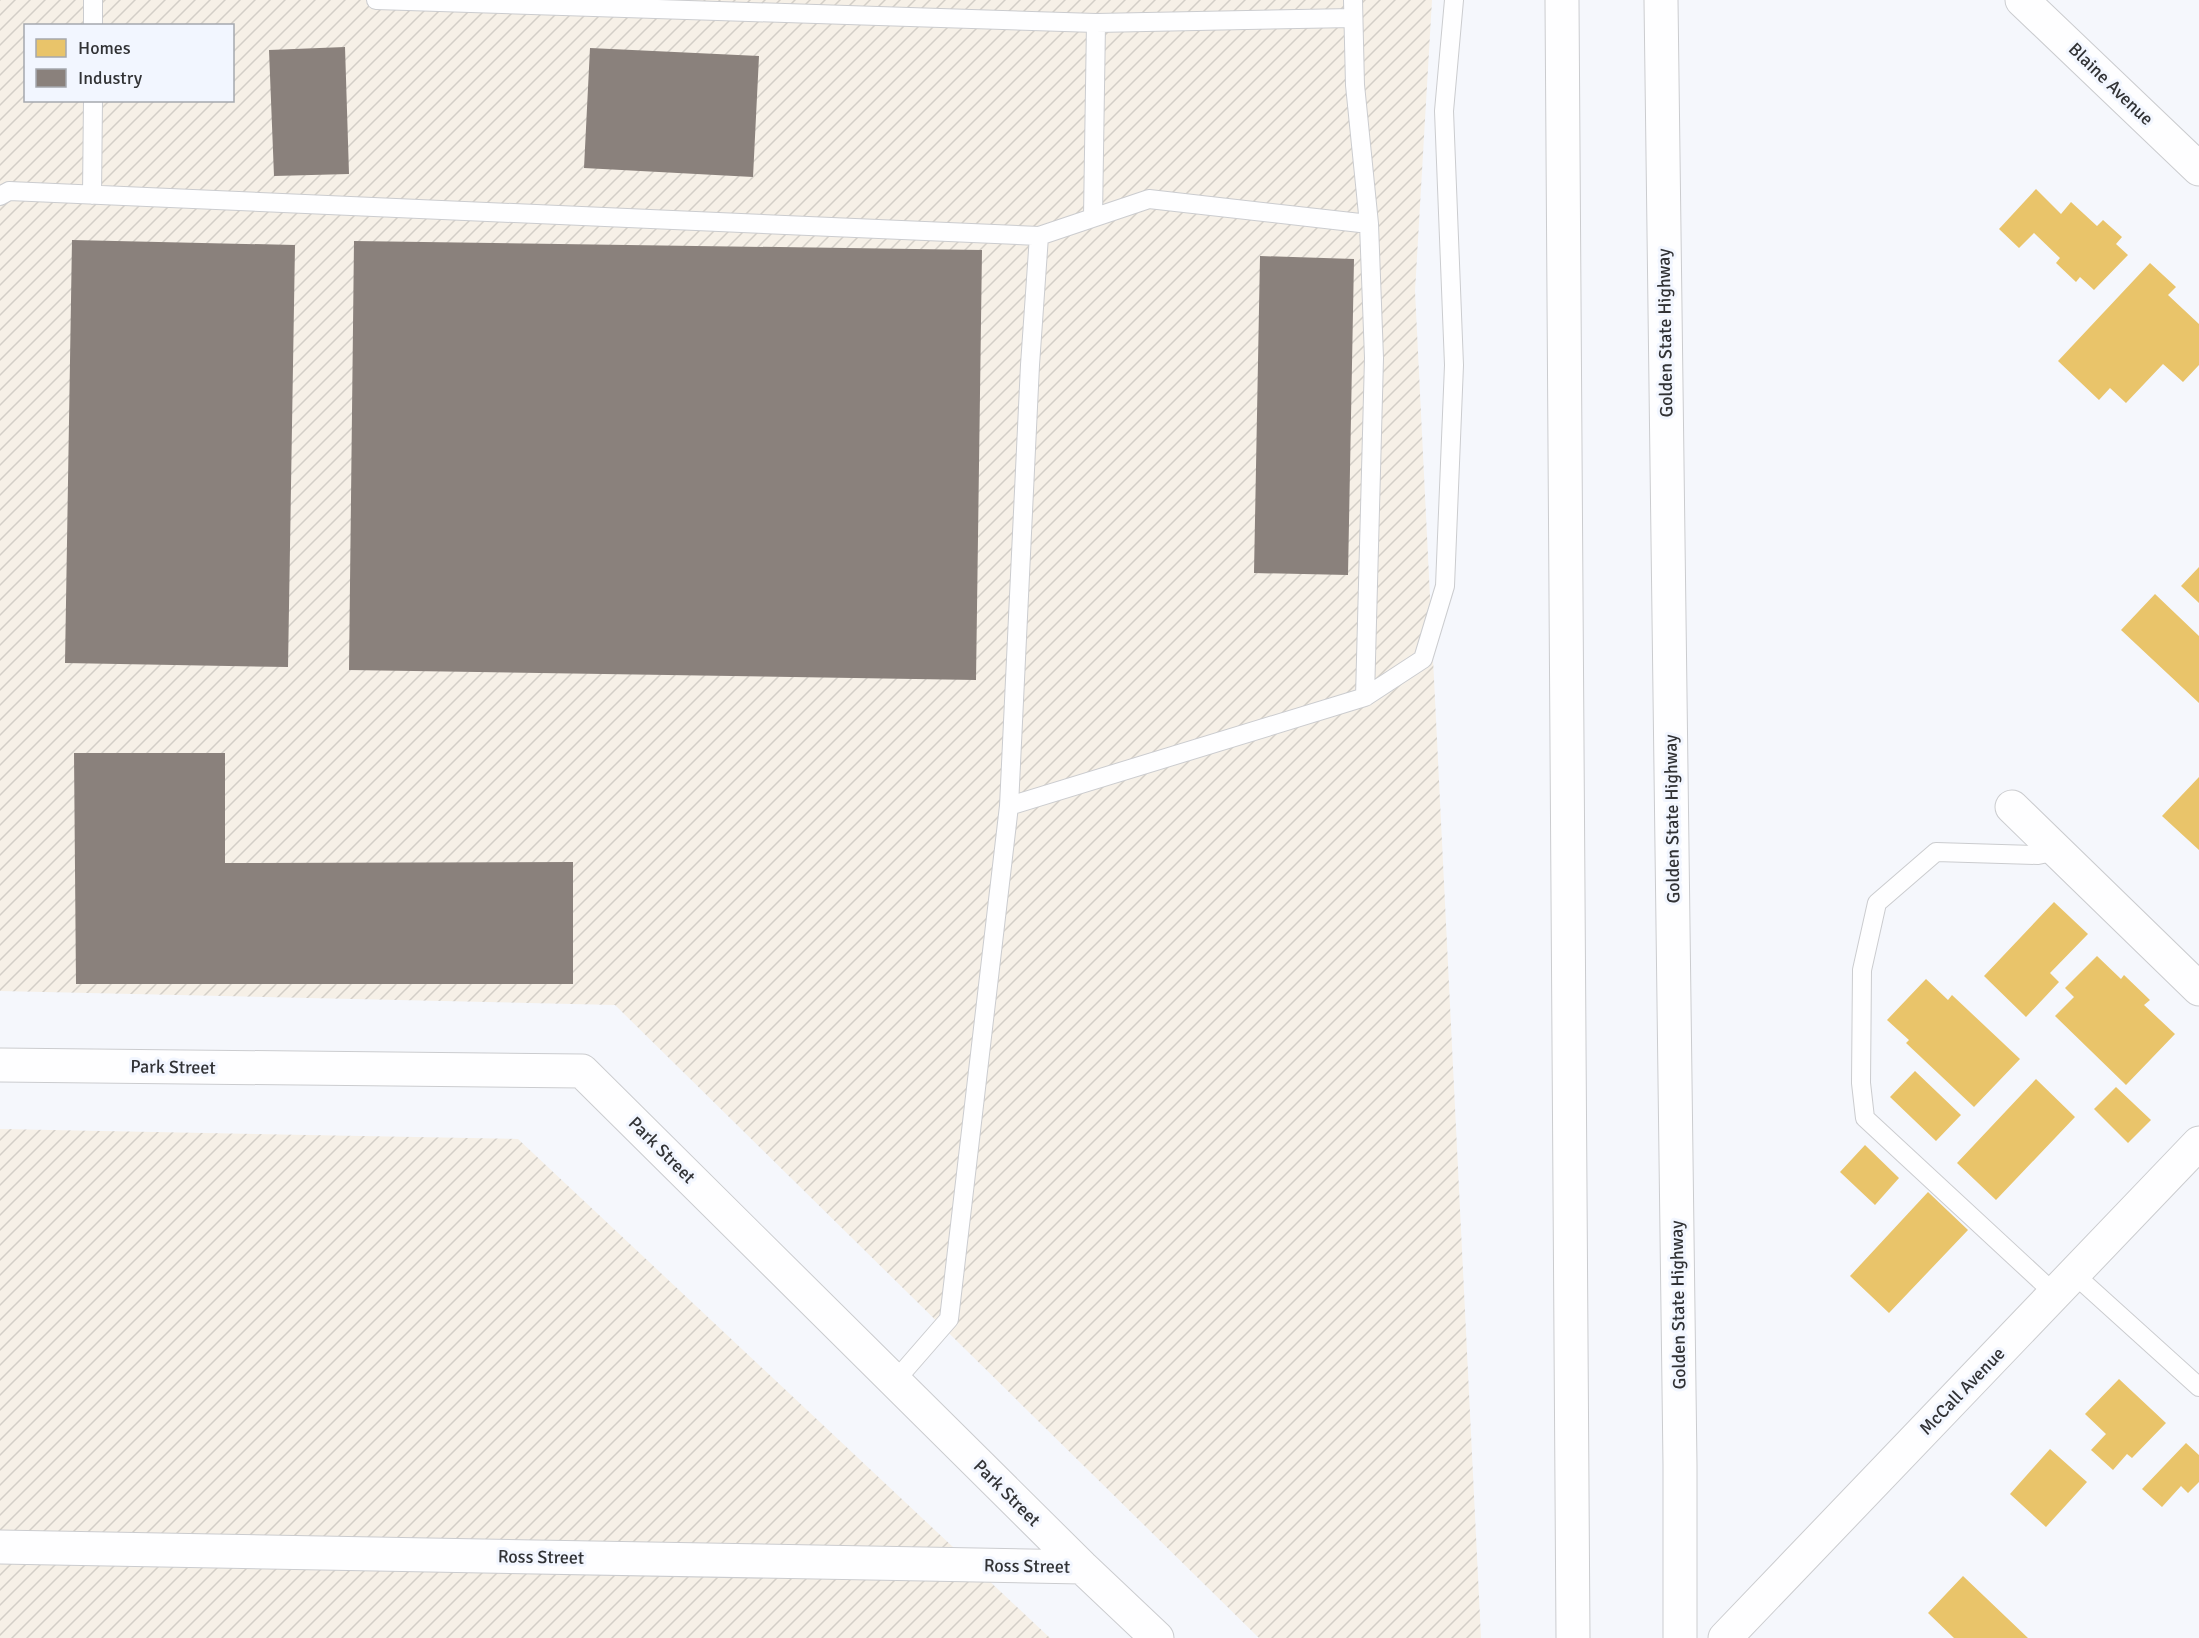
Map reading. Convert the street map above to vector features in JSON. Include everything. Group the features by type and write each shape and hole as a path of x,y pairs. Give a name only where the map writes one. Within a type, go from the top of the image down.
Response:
{"main road":[{"path":"1562,0 1573,1627"},
{"name":"Golden State Highway","path":"1660,0 1680,1465 1680,1638"},
{"name":"Blaine Avenue","path":"2022,0 2199,169"},
{"path":"2012,807 2199,988"},
{"name":"Park Street","path":"0,1065 582,1071 1082,1568 1157,1638"},
{"name":"McCall Avenue","path":"1725,1638 2199,1143"},
{"name":"Ross Street","path":"0,1548 1082,1568"}],"lane":[{"path":"93,0 93,24"},
{"path":"376,0 1096,23 1353,9 1355,85 1369,224 1374,358 1365,697"},
{"path":"1009,806 1365,697 1423,659 1445,585 1454,365 1444,111 1454,0"},
{"path":"1093,217 1096,23"},
{"path":"92,195 93,102"},
{"path":"0,196 9,191 1039,236 1149,199 1369,224"},
{"path":"895,1381 949,1319 1009,806 1030,365 1039,236"},
{"path":"2058,852 2038,855 1936,852 1877,903 1862,970 1861,1083 1865,1118 2065,1284 2199,1387"}],"shaded area":[{"path":"0,0 1432,0 1415,291 1481,1638 1259,1638 615,1005 0,991"},
{"path":"0,1129 518,1139 1050,1638 0,1638"}],"building: Homes":[{"path":"2036,189 2061,214 2071,202 2097,226 2103,220 2122,237 2116,244 2128,255 2094,290 2080,277 2076,282 2056,263 2060,258 2034,233 2019,248 1999,229"},
{"path":"2150,263 2176,287 2168,295 2199,324 2199,365 2183,382 2163,364 2126,403 2110,388 2099,400 2058,361"},
{"path":"2199,567 2199,603 2181,586"},
{"path":"2155,594 2199,636 2199,703 2121,630"},
{"path":"2199,777 2199,850 2162,816"},
{"path":"2054,902 2088,934 2050,973 2059,982 2026,1017 1984,976"},
{"path":"2097,956 2121,979 2124,975 2150,1000 2144,1005 2175,1034 2126,1085 2055,1016 2074,997 2065,988"},
{"path":"1926,979 1948,1000 1952,995 2020,1059 1974,1107 1906,1043 1909,1040 1887,1020"},
{"path":"1915,1071 1961,1115 1936,1141 1890,1097"},
{"path":"2036,1079 2075,1117 1996,1200 1957,1163"},
{"path":"2116,1087 2151,1120 2128,1143 2094,1109"},
{"path":"1865,1145 1899,1178 1875,1205 1840,1172"},
{"path":"1928,1192 1968,1230 1889,1313 1850,1276"},
{"path":"2119,1379 2166,1423 2132,1458 2127,1454 2113,1470 2091,1450 2106,1434 2085,1414"},
{"path":"2186,1443 2199,1455 2199,1482 2188,1493 2181,1486 2162,1507 2142,1489"},
{"path":"2050,1449 2087,1482 2046,1527 2010,1494"},
{"path":"1963,1576 2028,1638 1954,1638 1928,1613"}],"building: Industry":[{"path":"345,47 349,174 274,176 269,50"},
{"path":"590,48 759,56 753,177 584,168"},
{"path":"72,240 295,245 288,667 65,663"},
{"path":"354,241 982,250 976,680 349,670"},
{"path":"1260,256 1354,259 1348,575 1254,573"},
{"path":"74,753 225,753 225,863 573,862 573,984 76,984"}]}
